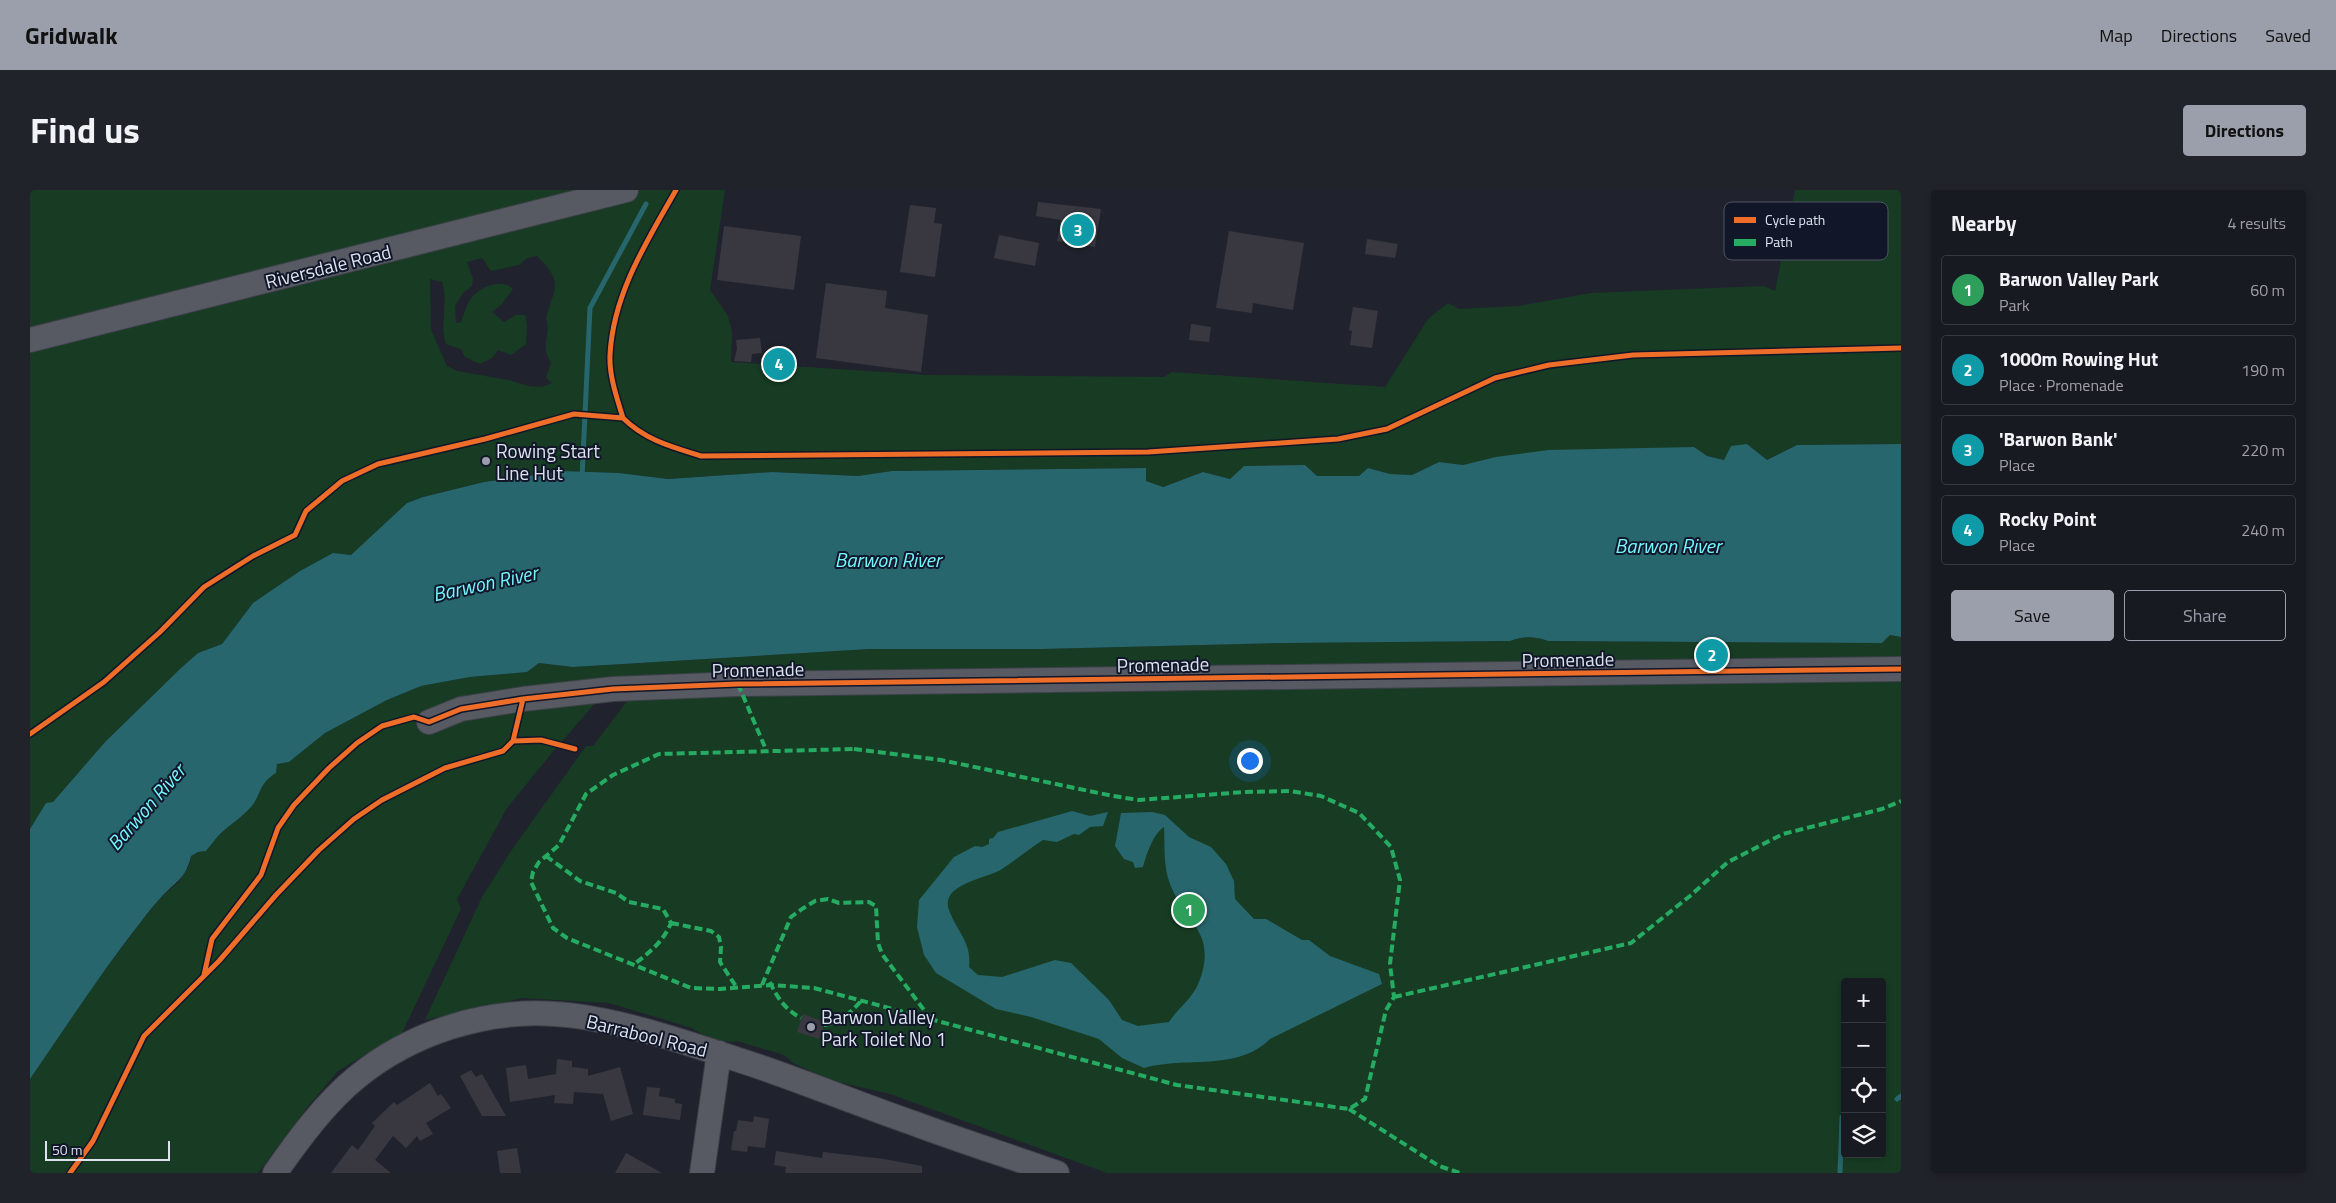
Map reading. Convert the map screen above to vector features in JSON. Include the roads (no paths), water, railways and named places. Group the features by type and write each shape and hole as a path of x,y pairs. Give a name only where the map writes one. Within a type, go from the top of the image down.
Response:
{"street":[{"name":"Riversdale Road","path":"30,340 626,190"},
{"name":"Promenade","path":"429,722 461,709 523,699 613,689 738,684 1901,669"},
{"name":"Barrabool Road","path":"275,1173 312,1124 355,1078 403,1046 442,1030 488,1018 524,1013 558,1014 612,1023 719,1053 1057,1173"},
{"path":"702,1173 719,1053"}],"water":[{"name":"Barwon River","path":"1747,444 1767,460 1797,445 1901,444 1901,637 1890,635 1882,643 1548,641 1529,637 1510,641 1285,643 1042,649 870,649 573,667 539,663 527,672 470,677 421,686 387,700 325,733 289,762 277,764 276,773 263,785 251,807 221,833 206,851 198,852 191,856 184,874 163,895 128,938 30,1079 30,829 46,803 53,802 105,742 181,668 198,653 222,644 253,603 300,571 333,553 351,555 407,503 423,497 484,482 563,471 619,473 668,479 772,472 858,476 892,471 1146,468 1146,481 1163,487 1203,472 1230,479 1244,466 1305,465 1317,476 1359,476 1368,468 1390,474 1412,475 1439,462 1463,465 1496,457 1548,450 1694,447 1707,456 1724,460 1731,446"},
{"path":"1072,811 1090,816 1108,812 1103,826 1090,827 1079,835 1074,834 1057,842 1043,840 1002,869 967,883 951,894 948,901 949,910 966,944 969,967 978,975 1002,977 1055,960 1071,963 1109,1000 1122,1020 1138,1026 1169,1022 1196,988 1204,965 1205,951 1197,929 1176,897 1170,884 1165,863 1164,827 1153,840 1143,867 1135,868 1133,862 1124,859 1115,846 1121,813 1152,812 1165,815 1189,837 1211,847 1226,864 1234,881 1235,899 1254,919 1266,919 1302,940 1309,940 1330,956 1379,974 1382,984 1270,1039 1257,1049 1242,1056 1226,1060 1176,1063 1144,1068 1122,1058 1099,1039 1031,1017 996,1009 936,973 924,955 917,927 919,900 954,857 975,846 982,847 989,844 989,839 993,838 998,832"}],"waterway":[{"path":"582,478 590,308 646,204"},
{"path":"1897,1099 1901,1096"},
{"path":"1840,1173 1841,1145"}],"place":[{"name":"'Barwon Bank'","path":"1078,230"},
{"name":"Rocky Point","path":"779,364"},
{"name":"Rowing Start Line Hut","path":"486,461"},
{"name":"1000m Rowing Hut","path":"1712,655"},
{"name":"Barwon Valley Park","path":"1189,910"},
{"name":"Barwon Valley Park Toilet No 1","path":"811,1027"}]}
